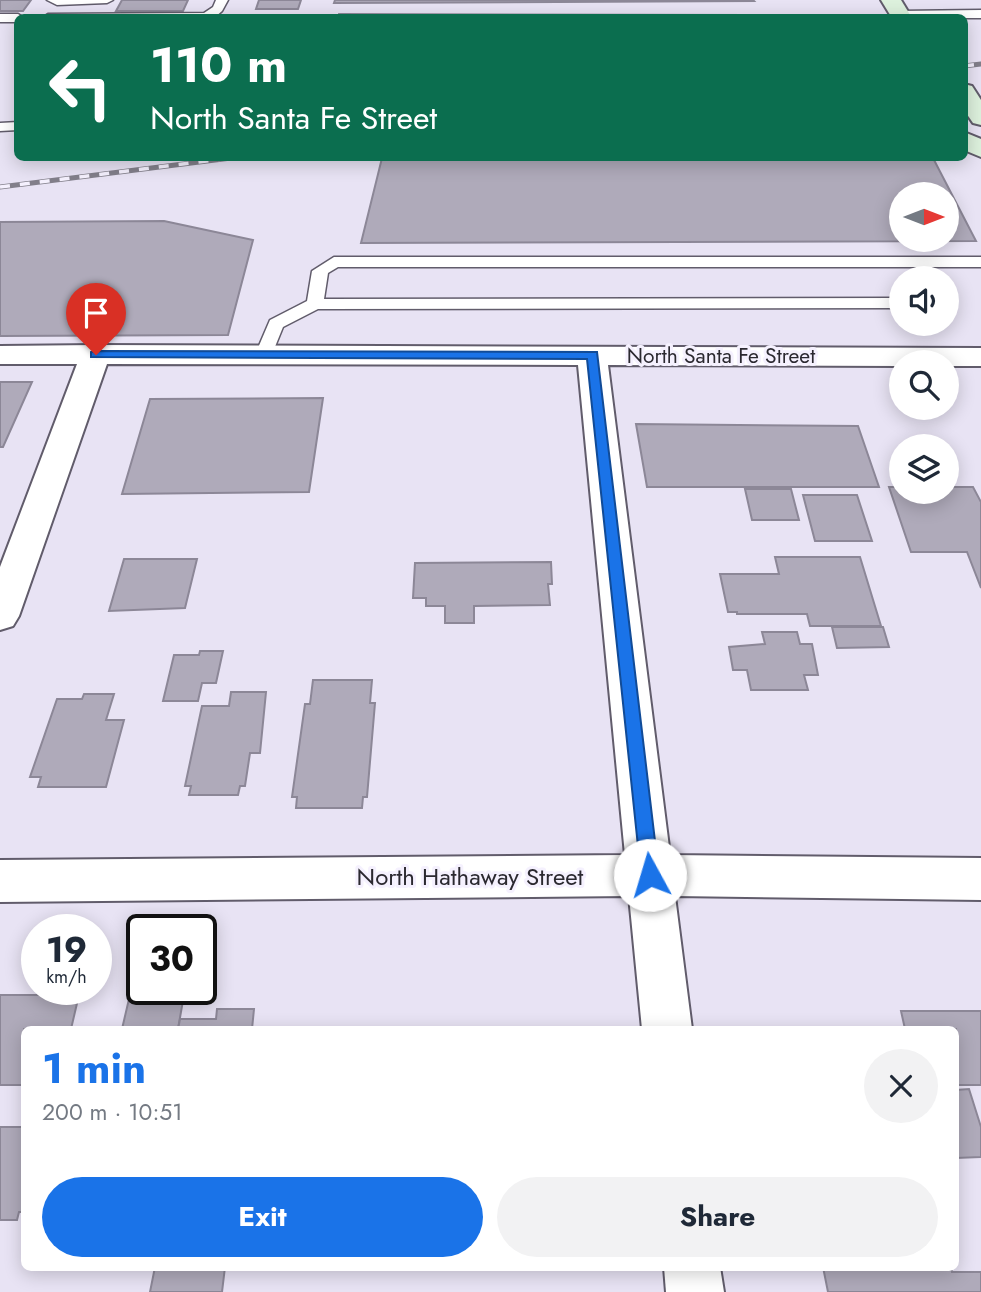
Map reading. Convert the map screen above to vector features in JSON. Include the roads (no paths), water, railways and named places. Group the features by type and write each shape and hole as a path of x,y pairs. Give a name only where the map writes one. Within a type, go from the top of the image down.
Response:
{"main road":[{"path":"968,97 981,118"}],"street":[{"name":"North Santa Fe Street","path":"0,355 981,358"},
{"path":"0,616 96,355"},
{"path":"592,355 667,1026"},
{"name":"North Hathaway Street","path":"0,881 650,875 981,879"},
{"path":"692,1271 695,1292"}],"lane":[{"path":"53,0 107,0"},
{"path":"211,14 218,9 222,0"},
{"path":"898,11 981,14"},
{"path":"314,304 320,271 334,262 981,262"},
{"path":"924,262 926,266"},
{"path":"264,355 276,324 314,304 889,303"}],"railway":[{"path":"968,66 981,64"},
{"path":"0,187 207,161"}]}
